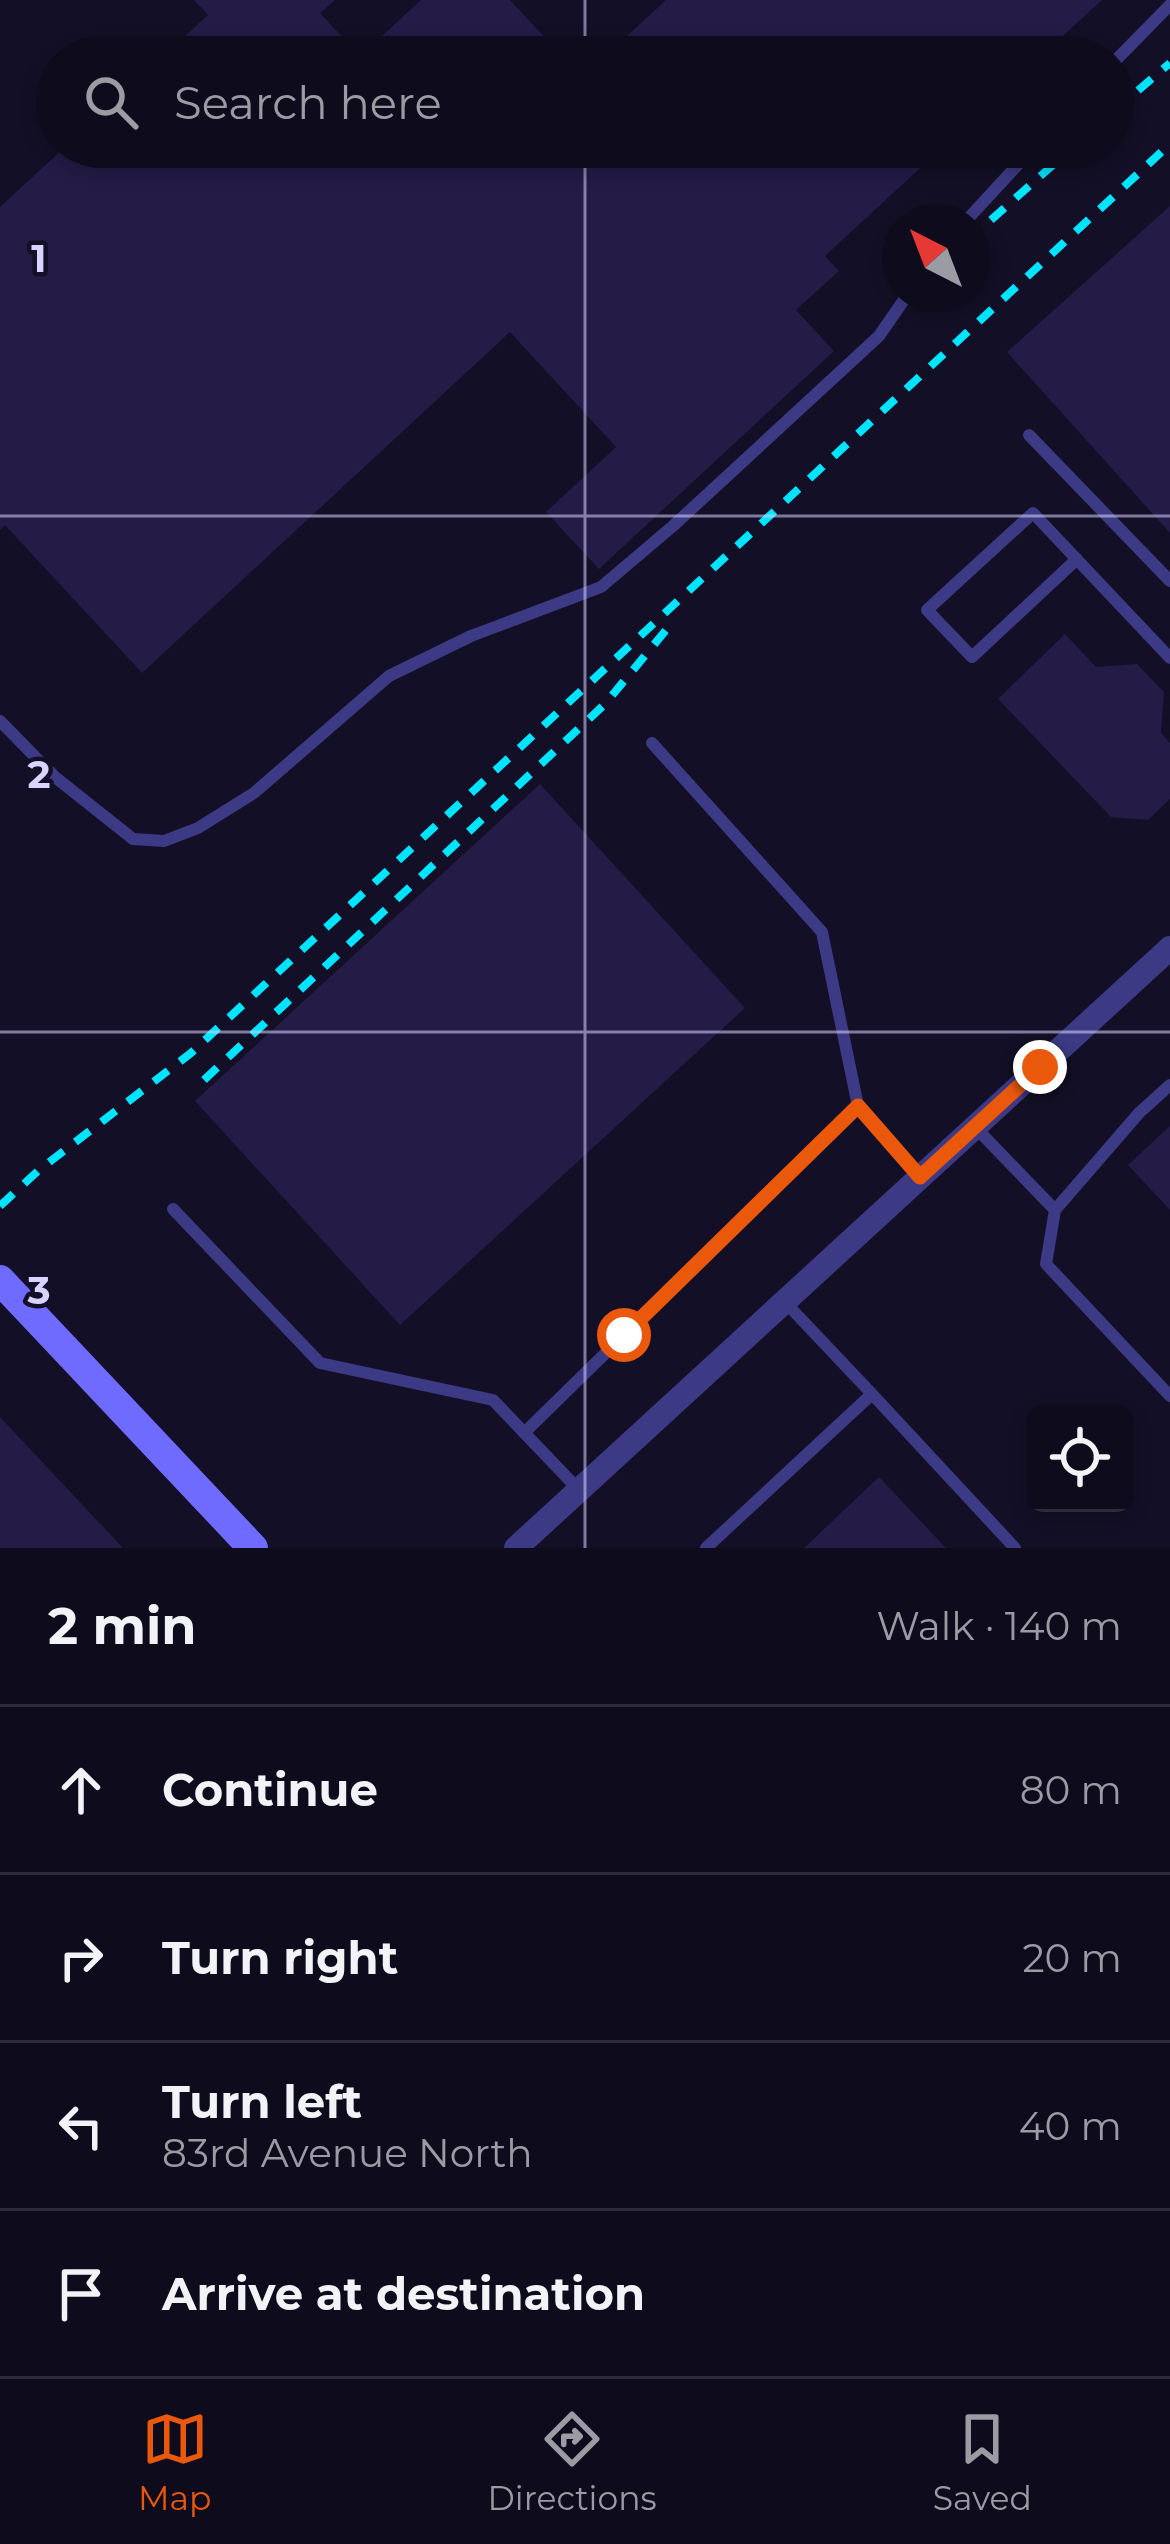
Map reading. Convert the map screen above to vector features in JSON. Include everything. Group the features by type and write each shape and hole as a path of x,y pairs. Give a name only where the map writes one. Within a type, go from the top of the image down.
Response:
{"street":[{"path":"516,1548 1170,948"},
{"path":"0,1280 253,1548"}],"lane":[{"path":"1134,42 1170,5"},
{"path":"982,204 1015,168"},
{"path":"0,721 55,777 133,839 164,841 197,828 254,793 389,676 472,636 602,587 878,335 895,312"},
{"path":"1029,435 1170,581"},
{"path":"1077,559 972,657 927,610 1033,513 1077,559 1170,658"},
{"path":"652,743 822,932 858,1106 920,1177"},
{"path":"1170,1085 1139,1113 1055,1210 1046,1264 1170,1396"},
{"path":"524,1433 858,1106"},
{"path":"975,1127 1055,1210"},
{"path":"173,1209 320,1363 493,1400 579,1490"},
{"path":"784,1302 1015,1548"},
{"path":"706,1548 872,1394"}],"building":[{"path":"194,0 335,0 320,13 341,36 185,36 208,15"},
{"path":"421,0 510,0 543,36 382,36"},
{"path":"666,0 1102,0 1063,36 627,36"},
{"path":"42,168 920,168 825,256 839,271 796,310 834,351 599,569 546,512 616,447 510,332 142,673 5,525 0,530 0,207"},
{"path":"1170,206 1170,533 1007,352"},
{"path":"1065,634 1096,667 1137,664 1164,692 1161,733 1170,743 1170,799 1148,820 1111,817 998,699"},
{"path":"540,784 745,1008 400,1325 195,1101"},
{"path":"1170,1126 1170,1210 1128,1165"},
{"path":"0,1417 123,1548 0,1548"},
{"path":"879,1477 946,1548 804,1548"}],"railway":[{"path":"1134,94 1170,63"},
{"path":"0,1206 39,1170 191,1053 1170,144"},
{"path":"991,220 1049,168"},
{"path":"204,1080 605,704 671,624"}],"route":[{"path":"624,1335 858,1106 920,1177 1040,1067"}]}
